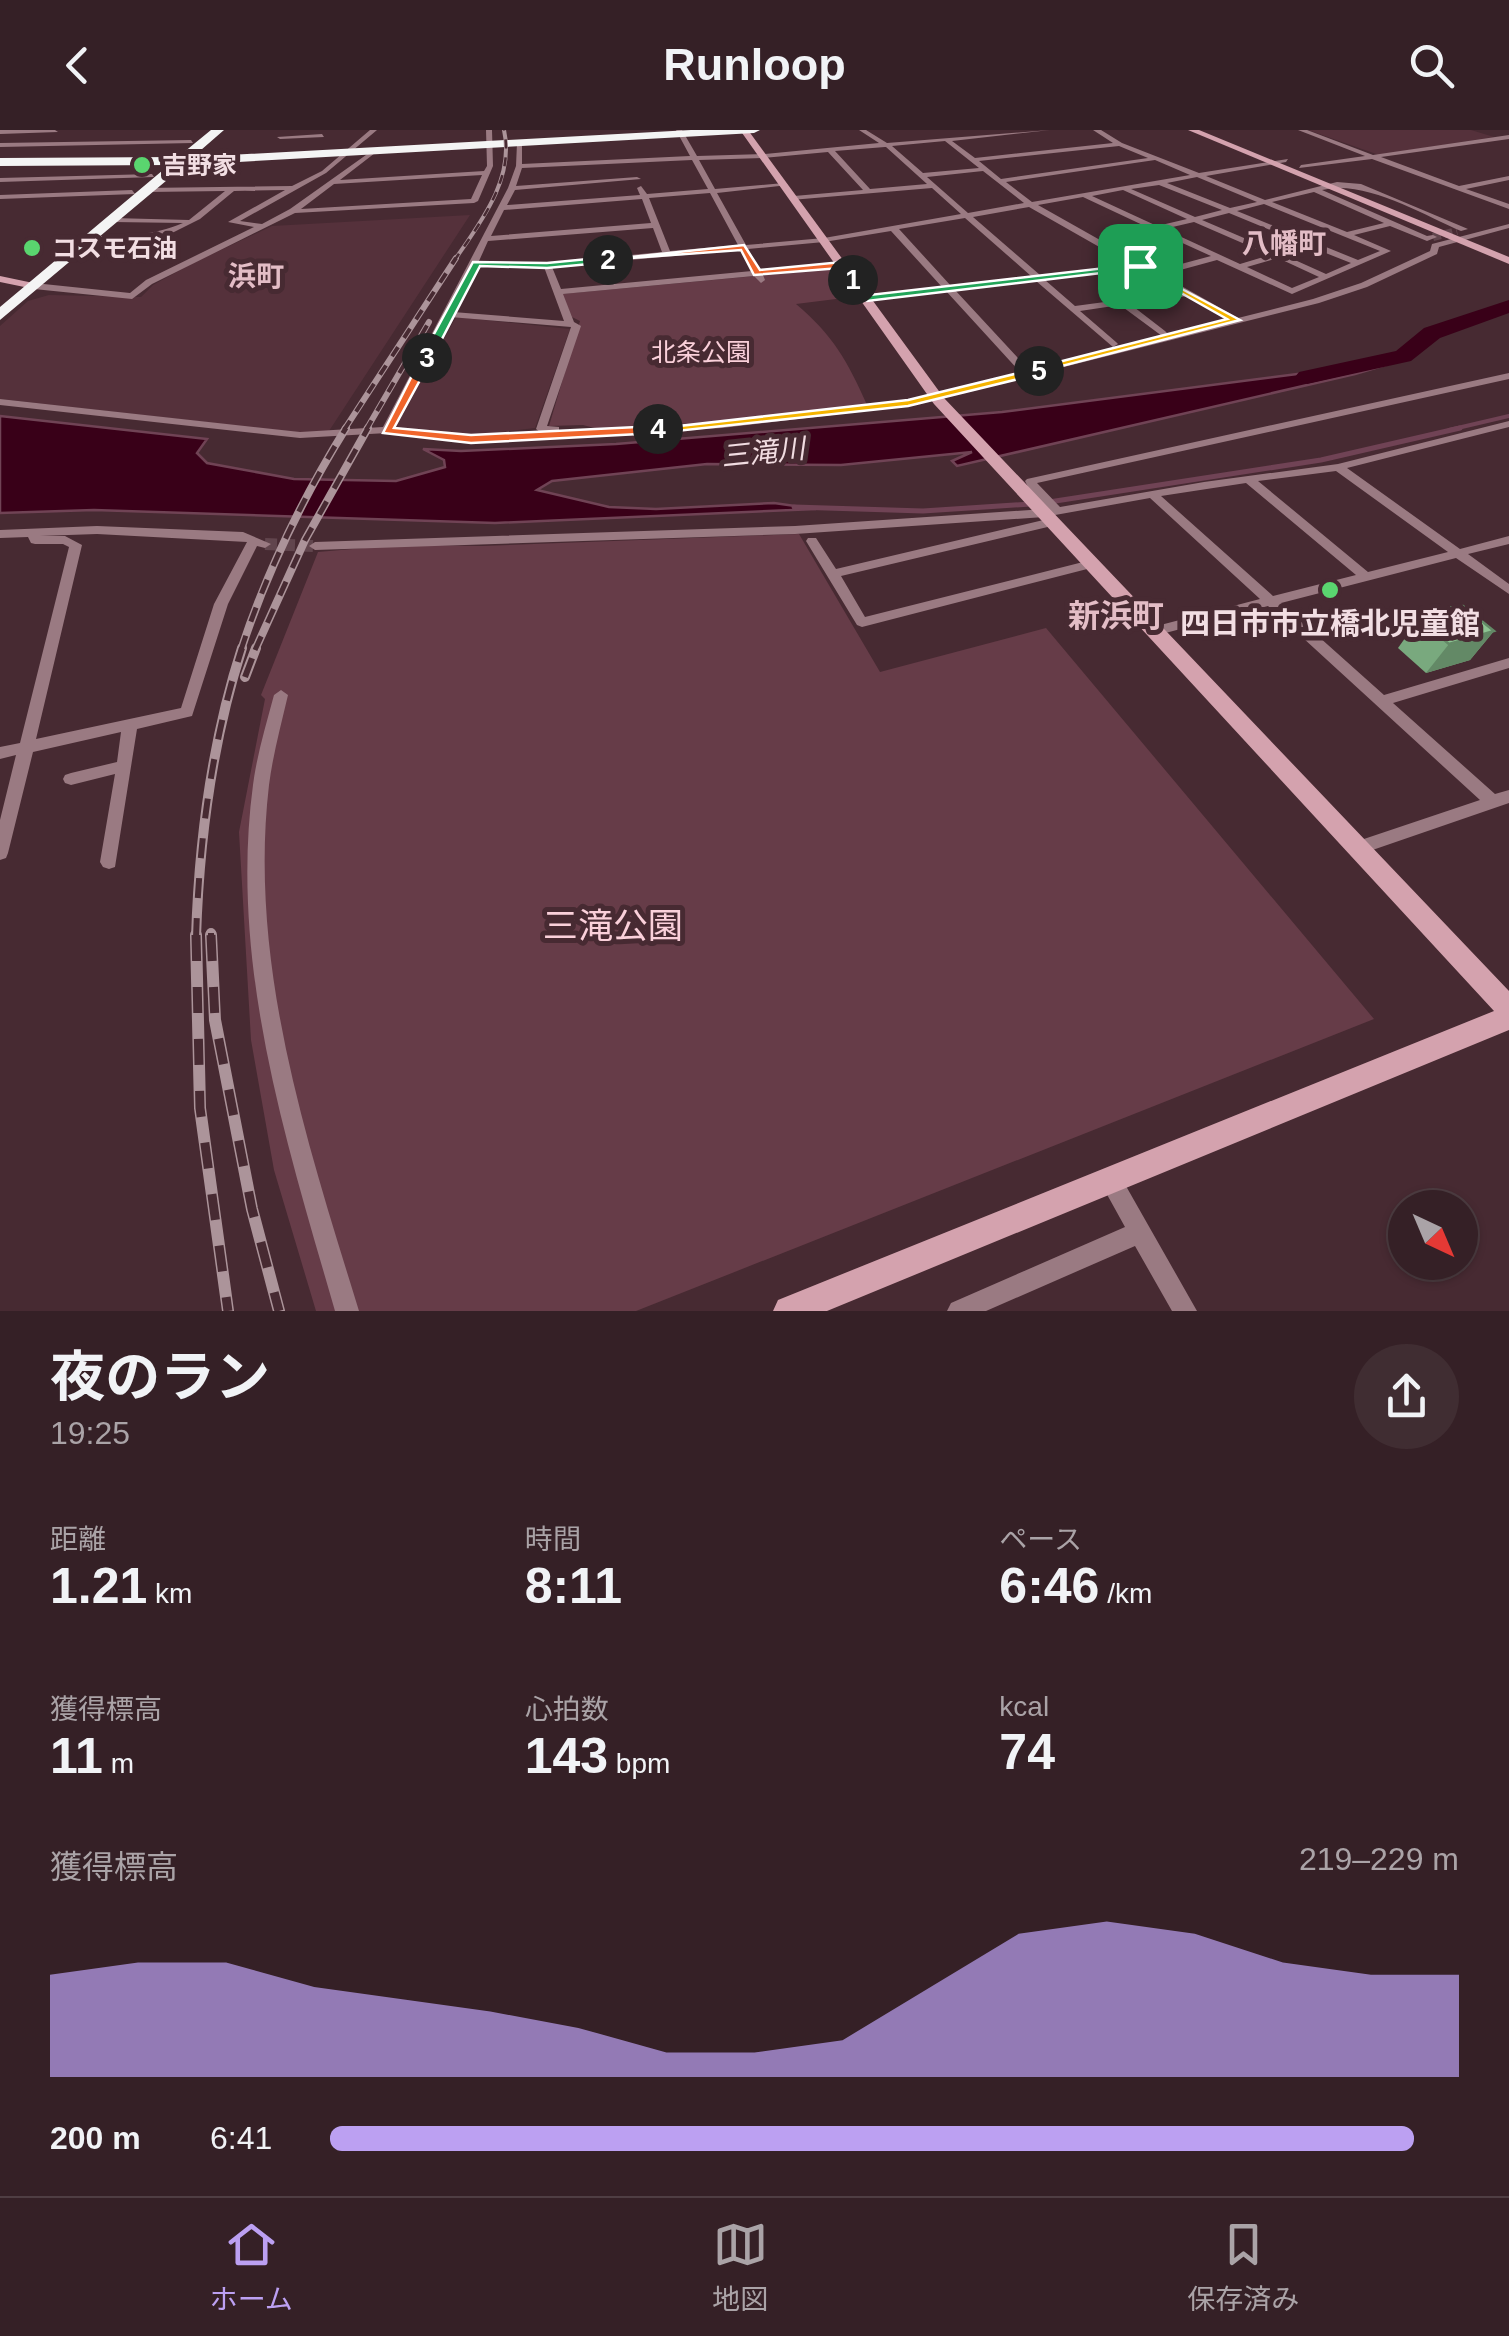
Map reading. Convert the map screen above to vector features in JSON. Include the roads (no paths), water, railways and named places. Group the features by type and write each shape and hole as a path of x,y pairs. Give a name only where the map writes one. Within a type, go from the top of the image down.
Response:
{"highway":[{"path":"176,161 207,130"},
{"path":"0,300 91,238 150,183 218,130"},
{"path":"0,162 176,161 491,146 520,139 748,130"},
{"path":"0,315 29,283 119,202 150,183"}],"street":[{"path":"263,226 232,222 324,172 374,130"},
{"path":"293,211 474,201 487,173 489,130"},
{"path":"748,130 938,399 1049,510 1091,564 1509,1009"},
{"path":"864,131 880,130"},
{"path":"519,166 763,155 1047,130"},
{"path":"1084,195 1292,291 1387,251 1196,176 1096,130"},
{"path":"1192,130 1325,186 1462,236"},
{"path":"1216,130 1300,167 1325,186 1391,223 1426,239 1433,237"},
{"path":"1302,130 1509,207"},
{"path":"1474,130 1505,140"},
{"path":"35,144 57,131"},
{"path":"0,132 57,131"},
{"path":"864,131 922,175 1113,344"},
{"path":"280,137 300,133 322,136"},
{"path":"680,133 760,277"},
{"path":"387,430 503,208 519,166 520,139"},
{"path":"946,140 1030,204 1236,320"},
{"path":"1300,167 1505,140"},
{"path":"0,145 191,142"},
{"path":"972,160 1120,144"},
{"path":"830,150 869,192"},
{"path":"0,279 132,296 149,282 293,211 373,152"},
{"path":"1000,181 1156,159"},
{"path":"629,160 667,254"},
{"path":"476,264 547,266 824,240 1286,160"},
{"path":"922,175 985,170"},
{"path":"336,182 487,173"},
{"path":"512,188 636,178"},
{"path":"1459,188 1509,178"},
{"path":"0,180 150,183 232,190 294,188"},
{"path":"1159,182 1358,263"},
{"path":"503,208 784,185"},
{"path":"794,198 934,186"},
{"path":"1098,243 1325,186 1361,186 1509,261"},
{"path":"1123,188 1327,277"},
{"path":"91,238 161,238 210,210 232,190"},
{"path":"0,197 132,192"},
{"path":"1493,201 1509,198"},
{"path":"0,207 119,202"},
{"path":"112,220 190,222"},
{"path":"0,402 300,435 387,430 471,439 599,434 810,416 938,399 1364,285 1434,252 1435,246 1509,222"},
{"path":"1239,266 1391,223"},
{"path":"488,239 656,226"},
{"path":"894,229 1026,374"},
{"path":"1154,274 1218,257"},
{"path":"557,292 760,277 842,265"},
{"path":"547,266 570,324"},
{"path":"867,298 1140,266"},
{"path":"1073,309 1188,293"},
{"path":"1122,302 1162,333"},
{"path":"450,314 576,326 542,429 599,434"},
{"path":"1049,510 1032,481 1509,376"},
{"path":"315,546 795,530 1049,510 1338,466 1509,424"},
{"path":"1491,428 1509,438"},
{"path":"1338,466 1509,590"},
{"path":"1248,479 1366,577"},
{"path":"1152,494 1381,701 1501,799"},
{"path":"833,574 1049,510"},
{"path":"0,534 98,530 243,536 260,542 221,604 187,712 0,753"},
{"path":"0,853 76,545 65,540 35,540 33,532"},
{"path":"1154,631 1509,540"},
{"path":"812,541 862,622 1091,564"},
{"path":"1381,701 1509,663"},
{"path":"281,695 260,793 258,939 269,1026 290,1117 347,1311"},
{"path":"109,862 130,725"},
{"path":"71,778 124,766"},
{"path":"1358,848 1501,799"},
{"path":"788,1311 1509,1017"},
{"path":"1110,1180 1185,1311"},
{"path":"959,1311 1140,1232"}],"water":[{"path":"1399,361 957,466 952,461 972,452 841,465 707,464 552,481 537,490 609,507 656,509 774,503 816,509 495,523 94,510 0,513 0,416 207,439 197,453 207,463 294,479 396,481 445,467 444,460 423,449 616,444 1002,412"}],"waterway":[{"name":"三滝川","path":"1307,377 1403,356 1432,333 1509,306"},
{"path":"1449,430 1509,416"},
{"path":"1049,502 1321,460 1460,428"},
{"path":"794,507 923,511 1031,504"}],"tunnel":[{"path":"1433,237 1457,231"},
{"path":"265,544 315,546"}],"railway":[{"path":"456,258 500,183 506,148 504,130"},
{"path":"344,430 456,258"},
{"path":"366,430 429,322"},
{"path":"241,650 287,536 346,428"},
{"path":"255,650 305,540 368,428"},
{"path":"196,937 209,791 242,648"},
{"path":"245,677 256,648"},
{"path":"211,935 215,1020 252,1209 279,1311"},
{"path":"196,937 200,1108 228,1311"}],"place":[{"name":"吉野家","path":"142,165"},
{"name":"コスモ石油","path":"32,248"},
{"name":"四日市市立橋北児童館","path":"1330,590"}],"district":[{"name":"八幡町","path":"1284,243"},
{"name":"浜町","path":"256,276"},
{"name":"新浜町","path":"1116,616"}],"park label":[{"name":"北条公園","path":"701,352"},
{"name":"三滝公園","path":"613,926"}]}
